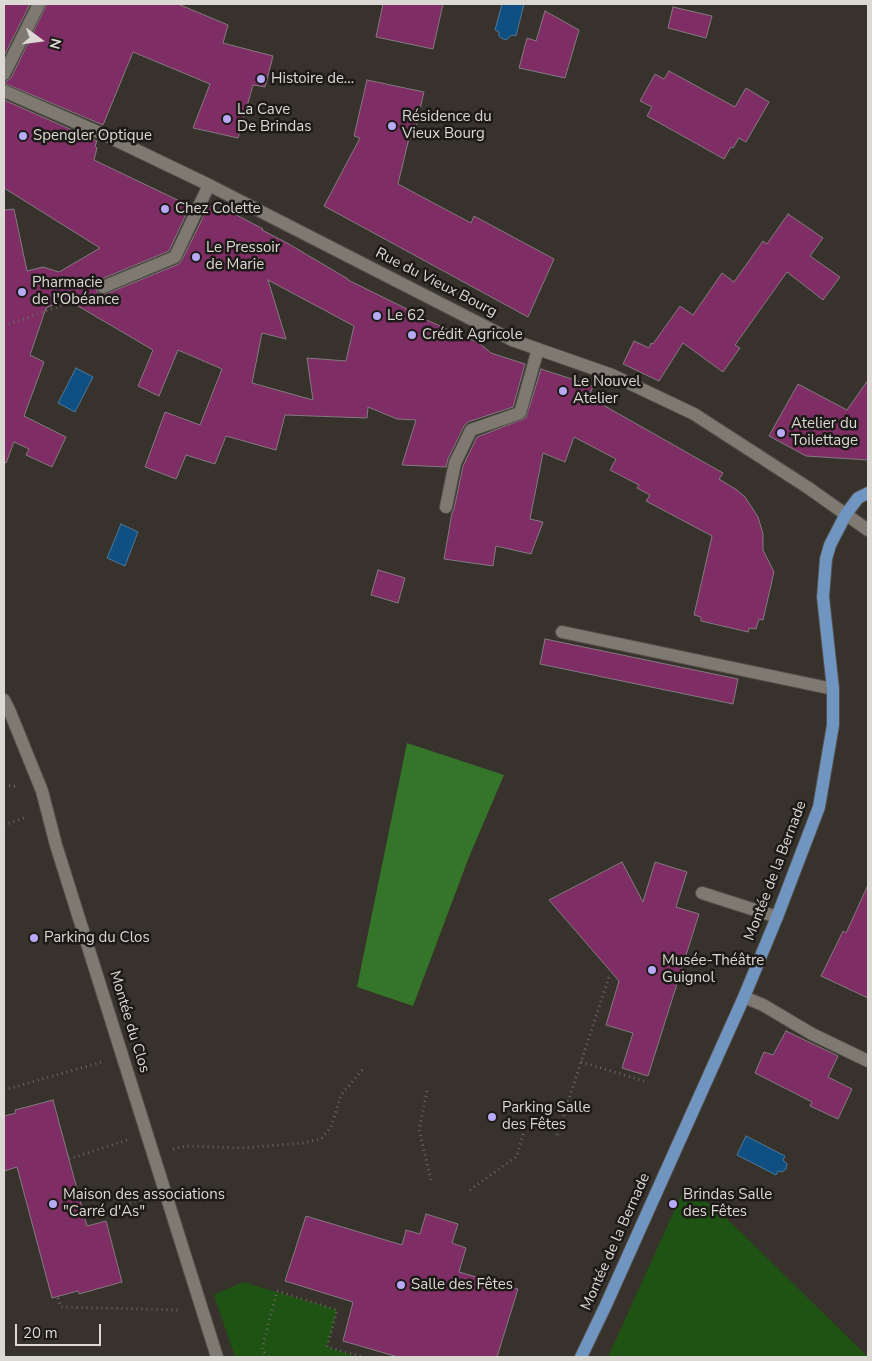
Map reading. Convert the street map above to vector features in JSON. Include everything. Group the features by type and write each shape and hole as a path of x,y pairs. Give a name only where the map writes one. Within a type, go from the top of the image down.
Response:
{"main road":[{"name":"Montée de la Bernade","path":"581,1357 744,997 819,807 833,725 833,689 823,597 826,559 830,545 846,514 858,498 868,493"}],"street":[{"path":"4,74 39,4"},
{"name":"Rue du Vieux Bourg","path":"4,91 107,136 209,185 512,340 612,375 694,414 807,487 868,530"},
{"path":"102,287 175,257 209,185"},
{"path":"446,507 455,463 471,430 520,413 538,349"},
{"path":"562,632 833,689"},
{"name":"Montée du Clos","path":"4,700 42,791 56,845 216,1357"},
{"path":"702,893 777,917"},
{"path":"744,997 763,1005 812,1034 868,1061"}],"path":[{"path":"4,326 71,302 102,287"},
{"path":"557,1135 609,977"},
{"path":"4,1090 122,1056"},
{"path":"581,1062 644,1082"},
{"path":"153,1155 186,1146 242,1148 303,1143 321,1139 331,1127 341,1095 363,1070"},
{"path":"427,1091 419,1130 431,1180"},
{"path":"470,1190 517,1156 526,1124"},
{"path":"69,1159 146,1133"},
{"path":"82,1218 164,1191"},
{"path":"268,1357 262,1349 278,1291 337,1310 327,1347 363,1357"},
{"path":"58,1298 61,1307 202,1310"}],"green space":[{"path":"407,743 504,775 469,857 413,1006 357,987"},
{"path":"685,1187 719,1211 868,1357 608,1357"},
{"path":"243,1282 337,1310 327,1347 358,1357 235,1357 214,1295"}],"water":[{"path":"502,4 524,4 516,36 512,35 506,40 501,38 499,32 495,30"},
{"path":"76,368 93,377 75,412 58,403"},
{"path":"121,524 138,532 125,566 107,558"},
{"path":"746,1136 785,1156 783,1160 787,1164 786,1169 782,1172 778,1171 776,1175 737,1155"}],"building":[{"path":"4,4 30,4 4,56"},
{"path":"47,4 178,4 228,25 223,43 273,56 265,87 253,85 238,138 193,128 210,84 133,52 103,125 4,83 11,78"},
{"path":"383,4 443,4 433,49 376,37"},
{"path":"673,7 712,16 706,38 668,28"},
{"path":"545,11 579,30 565,78 519,68 527,38 536,41"},
{"path":"669,71 735,107 746,88 769,102 746,142 739,138 724,159 647,116 652,107 640,101 655,74 664,79"},
{"path":"367,80 424,92 413,139 409,138 398,184 471,223 474,216 554,259 528,317 324,206 360,138 354,136"},
{"path":"4,100 97,141 94,160 190,206 169,251 99,280 95,286 98,294 106,294 179,264 209,205 229,215 231,212 263,229 348,280 407,309 406,311 479,343 491,353 525,364 513,407 468,422 464,426 446,467 402,465 416,420 397,419 368,407 367,418 285,415 276,450 226,436 215,464 186,455 176,479 145,467 165,412 200,425 222,369 178,350 159,396 138,386 153,350 66,299 46,308 30,355 44,362 24,416 66,437 52,467 26,455 29,449 14,442 6,463 4,462 4,210 14,209 27,271 43,267 59,272 100,248 4,188","holes":["268,280 354,326 346,361 307,358 313,400 252,383 262,333 286,339"]},
{"path":"788,214 823,238 810,256 840,277 823,300 787,272 735,345 740,348 723,372 683,343 659,381 623,364 634,341 649,348 680,306 693,315 722,273 734,282 763,241 767,244"},
{"path":"541,369 593,386 589,397 723,473 719,479 745,497 758,517 763,534 763,550 774,572 763,620 759,619 756,629 749,628 748,632 701,621 701,617 694,615 712,536 646,501 650,495 637,488 639,485 610,470 616,459 574,437 565,462 543,453 530,519 543,522 531,554 496,546 493,566 444,559 463,466 477,437 526,418"},
{"path":"868,380 868,460 806,456 769,436 798,384 847,410"},
{"path":"378,570 405,578 398,603 371,595"},
{"path":"545,639 738,679 733,704 540,664"},
{"name":"Musée-Théâtre Guignol","path":"622,862 643,902 655,862 687,872 676,907 699,914 648,1076 622,1068 633,1033 606,1025 619,981 549,900"},
{"path":"868,885 868,998 821,976 843,931 846,933"},
{"path":"786,1031 838,1056 828,1077 852,1089 838,1119 810,1106 812,1102 755,1073 764,1052 773,1055"},
{"name":"Maison des associations \"Carré d'As\"","path":"53,1100 87,1226 106,1221 122,1282 79,1294 78,1291 52,1298 17,1167 4,1171 4,1116 16,1113 15,1110"},
{"name":"Salle des Fêtes","path":"426,1214 458,1224 452,1243 466,1248 459,1272 518,1289 497,1357 398,1357 343,1341 353,1302 285,1281 306,1216 402,1245 406,1230 420,1234"}],"place":[{"name":"Histoire de...","path":"261,79"},
{"name":"La Cave De Brindas","path":"227,119"},
{"name":"Résidence du Vieux Bourg","path":"392,126"},
{"name":"Spengler Optique","path":"23,136"},
{"name":"Chez Colette","path":"165,209"},
{"name":"Le Pressoir de Marie","path":"196,257"},
{"name":"Pharmacie de l'Obéance","path":"22,292"},
{"name":"Le 62","path":"377,316"},
{"name":"Crédit Agricole","path":"412,335"},
{"name":"Le Nouvel Atelier","path":"563,391"},
{"name":"Atelier du Toilettage","path":"781,433"},
{"name":"Parking du Clos","path":"34,938"},
{"name":"Musée-Théâtre Guignol","path":"652,970"},
{"name":"Parking Salle des Fêtes","path":"492,1117"},
{"name":"Maison des associations \"Carré d'As\"","path":"53,1204"},
{"name":"Brindas Salle des Fêtes","path":"673,1204"},
{"name":"Salle des Fêtes","path":"401,1285"}]}
